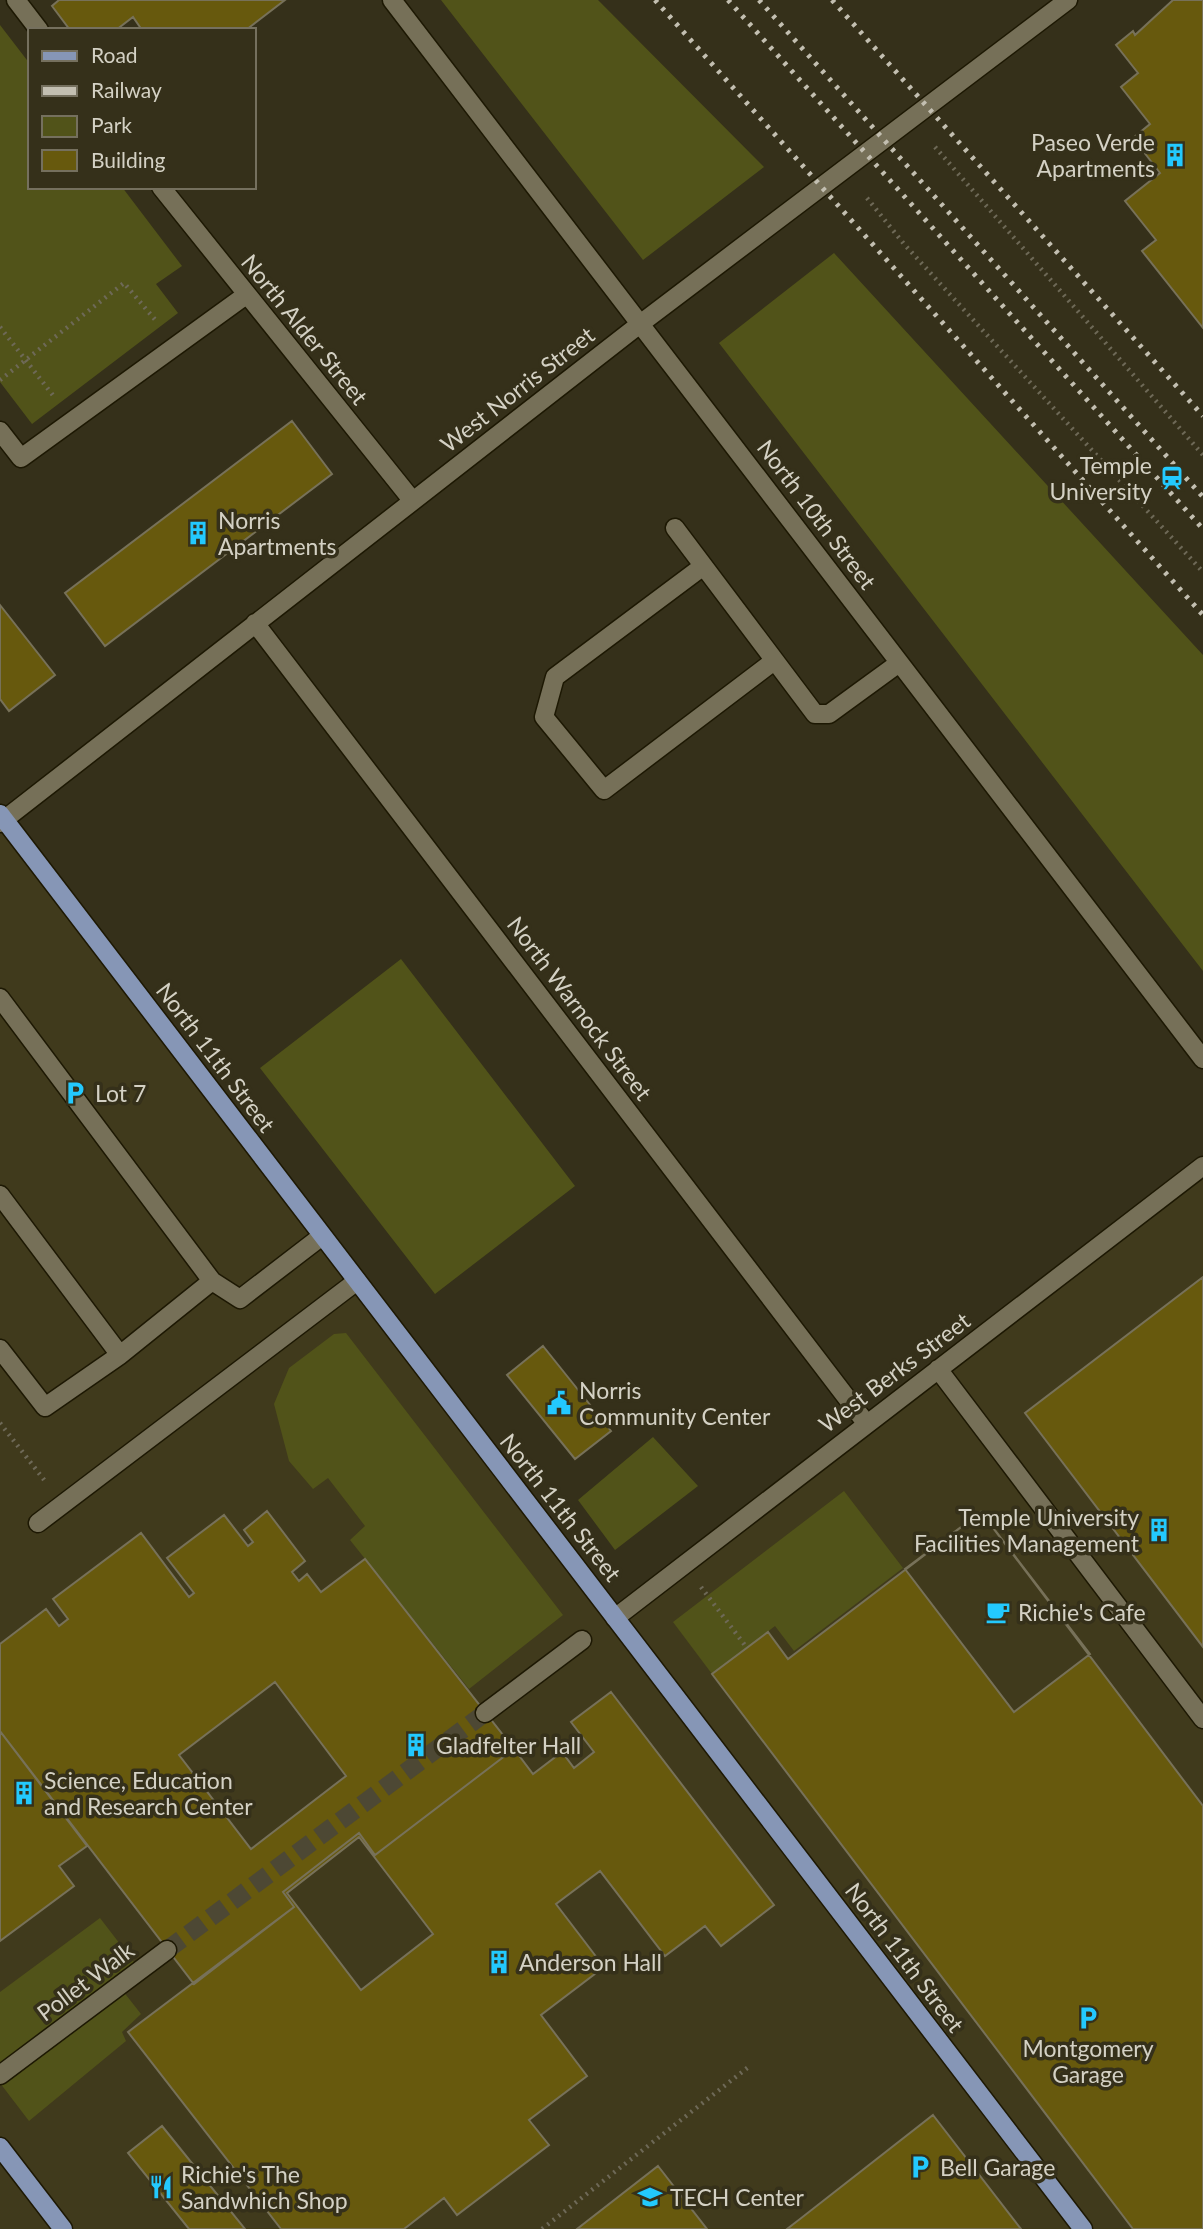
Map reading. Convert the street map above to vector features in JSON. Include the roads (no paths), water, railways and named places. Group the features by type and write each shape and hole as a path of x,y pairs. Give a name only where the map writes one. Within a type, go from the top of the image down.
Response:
{"main road":[{"name":"North 11th Street","path":"1,819 1083,2229"},
{"path":"0,2147 63,2229"}],"street":[{"path":"16,0 37,28"},
{"name":"North 10th Street","path":"392,0 1203,1059"},
{"name":"West Norris Street","path":"1,819 640,324 1068,0"},
{"name":"North Alder Street","path":"163,189 412,500"},
{"path":"0,430 21,458 246,295"},
{"path":"675,528 702,568 815,714 829,714 899,663"},
{"path":"702,568 555,677 544,717 604,790 774,662"},
{"name":"North Warnock Street","path":"255,623 866,1423"},
{"path":"0,998 212,1281 240,1298 322,1236"},
{"name":"West Berks Street","path":"615,1618 1203,1166"},
{"path":"0,1195 120,1355"},
{"path":"0,1349 45,1407 120,1355 212,1281"},
{"path":"38,1523 357,1281"},
{"path":"937,1369 1203,1719"},
{"path":"485,1713 582,1640"},
{"name":"Pollet Walk","path":"0,2075 167,1950"}],"tunnel":[{"path":"167,1950 485,1713"}],"railway":[{"path":"655,0 1203,615"},
{"path":"728,0 1203,529"},
{"path":"759,0 1203,497"},
{"path":"832,0 1203,416"}],"place":[{"name":"Paseo Verde Apartments","path":"1175,155"},
{"name":"Temple University","path":"1172,478"},
{"name":"Norris Apartments","path":"198,533"},
{"name":"Lot 7","path":"75,1093"},
{"name":"Norris Community Center","path":"559,1403"},
{"name":"Temple University Facilities Management","path":"1159,1530"},
{"name":"Richie's Cafe","path":"998,1612"},
{"name":"Gladfelter Hall","path":"416,1745"},
{"name":"Science, Education and Research Center","path":"24,1793"},
{"name":"Anderson Hall","path":"499,1962"},
{"name":"Montgomery Garage","path":"1088,2018"},
{"name":"Bell Garage","path":"920,2167"},
{"name":"Richie's The Sandwhich Shop","path":"161,2187"},
{"name":"TECH Center","path":"650,2197"}]}
